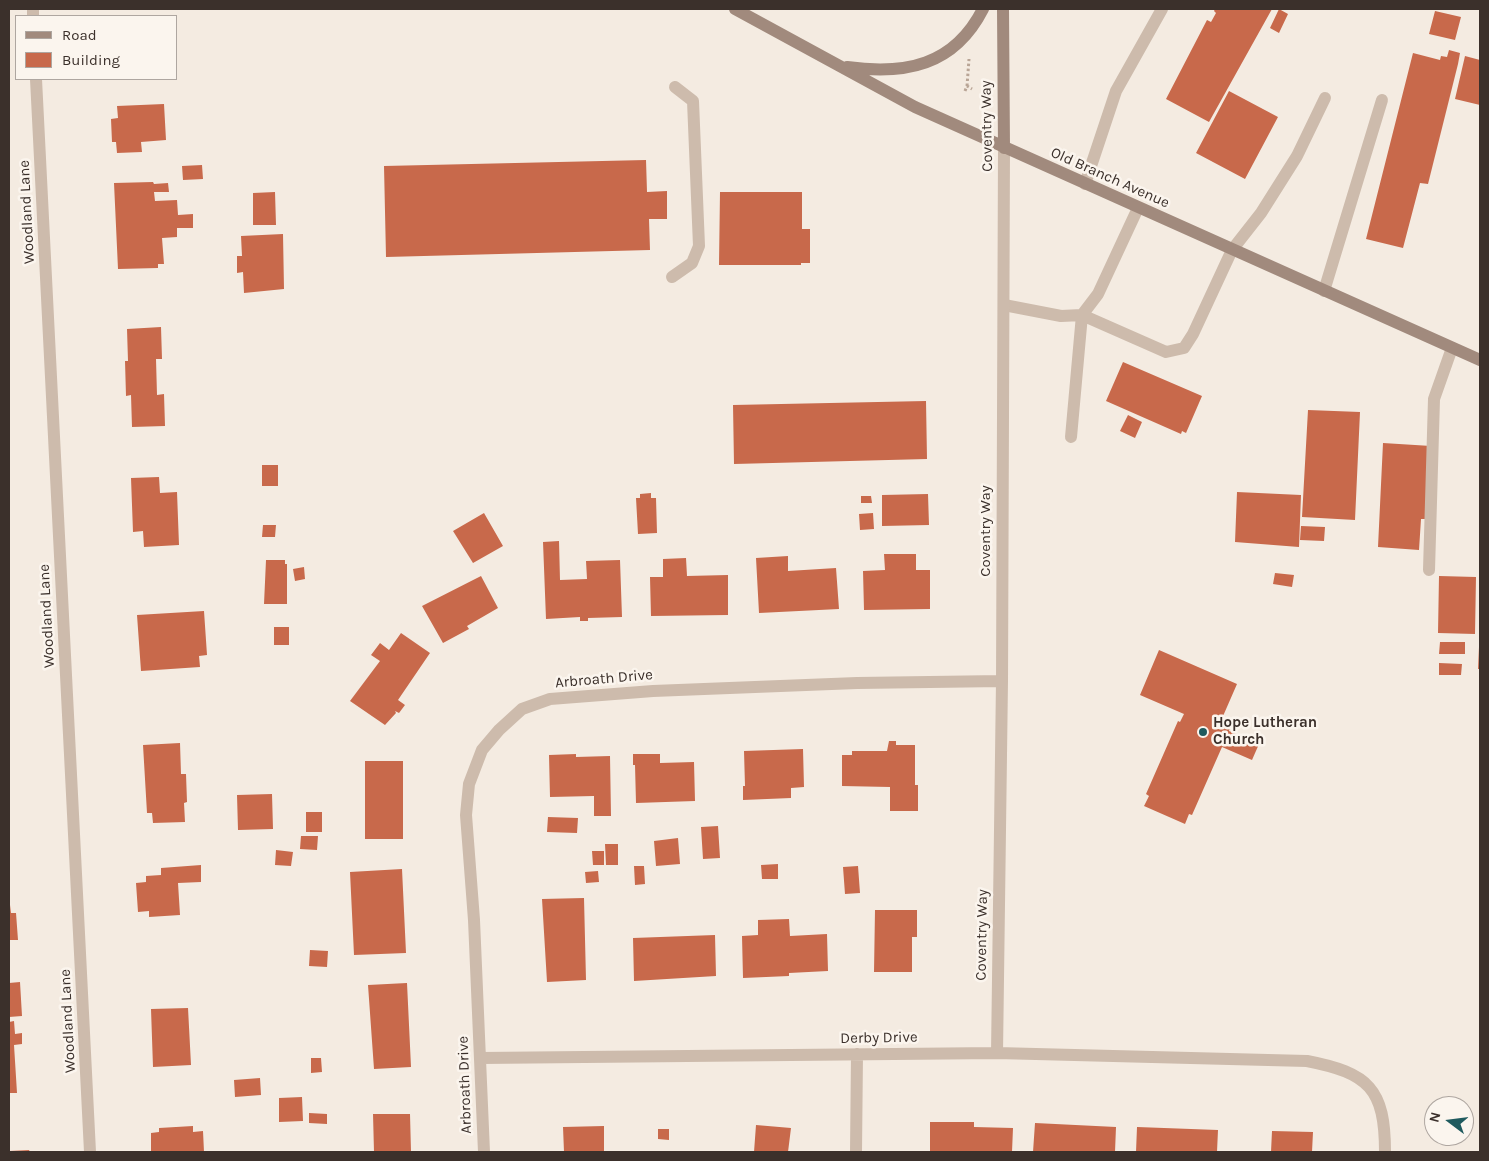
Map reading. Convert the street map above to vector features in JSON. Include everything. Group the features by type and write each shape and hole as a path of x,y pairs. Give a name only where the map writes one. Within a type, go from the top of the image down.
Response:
{"main road":[{"name":"Old Branch Avenue","path":"735,9 915,107 1480,360"},
{"path":"837,66 878,72 923,65 950,50 975,25 983,9"},
{"name":"Coventry Way","path":"1003,9 1004,148"}],"street":[{"path":"1085,184 1116,91 1162,9"},
{"name":"Woodland Lane","path":"36,80 90,1152"},
{"path":"672,277 692,263 699,246 693,101 675,87"},
{"path":"1004,304 1061,316 1082,315 1166,352 1184,348 1193,334 1232,250 1261,213 1296,156 1324,98"},
{"path":"1324,291 1382,100"},
{"name":"Coventry Way","path":"997,1053 1002,682 1004,148"},
{"path":"1071,437 1082,315 1098,294 1138,208"},
{"path":"1429,570 1434,399 1452,348"},
{"name":"Arbroath Drive","path":"484,1152 481,1058 466,815 469,784 482,750 499,730 522,710 550,699 653,691 857,683 1002,682"},
{"name":"Derby Drive","path":"481,1058 997,1053 1278,1060 1331,1066 1367,1083 1376,1096 1385,1124 1385,1152"},
{"path":"856,1152 857,1054"}],"path":[{"path":"965,91 970,60 966,53"},
{"path":"967,86 972,89"}],"building":[{"path":"1215,9 1272,9 1209,122 1166,99 1207,20 1211,22 1216,13"},
{"path":"1279,9 1288,14 1279,33 1270,28"},
{"path":"1435,11 1461,17 1455,40 1429,34"},
{"path":"1449,50 1460,53 1458,64 1428,184 1420,183 1403,248 1366,239 1413,53 1440,60 1441,56 1447,57"},
{"path":"1465,56 1480,60 1480,105 1455,99"},
{"path":"1229,91 1278,117 1245,179 1196,153"},
{"path":"164,104 166,140 141,142 142,152 117,153 116,142 112,142 111,119 118,118 117,106"},
{"path":"646,160 647,192 667,191 667,219 649,219 650,250 386,257 384,166"},
{"path":"202,165 203,179 183,180 182,166"},
{"path":"153,182 154,184 168,183 169,192 154,192 155,201 177,200 178,215 193,214 193,228 177,228 177,237 162,238 164,264 158,264 158,268 118,269 114,183"},
{"path":"275,192 276,225 253,225 253,193"},
{"path":"720,192 802,192 802,229 810,229 810,263 801,263 801,265 719,265"},
{"path":"283,234 284,289 244,293 243,272 237,273 237,256 242,256 241,236"},
{"path":"161,327 162,359 156,359 157,395 164,394 165,426 132,427 131,395 126,396 125,361 128,361 127,329"},
{"path":"1123,362 1202,396 1186,433 1182,431 1181,434 1106,401"},
{"path":"926,401 927,459 734,464 733,405"},
{"path":"1308,410 1360,412 1355,520 1302,517"},
{"path":"1128,415 1142,422 1135,438 1120,431"},
{"path":"1383,443 1431,446 1427,519 1421,519 1419,550 1378,547"},
{"path":"262,465 278,465 278,486 262,486"},
{"path":"159,477 160,493 177,492 179,545 144,547 143,531 133,532 131,478"},
{"path":"1237,492 1301,495 1299,547 1235,542"},
{"path":"651,493 651,498 656,498 657,533 638,534 636,498 640,498 640,494"},
{"path":"928,494 929,525 882,526 882,495"},
{"path":"861,496 871,496 872,503 861,503"},
{"path":"484,513 503,546 473,563 453,531"},
{"path":"873,513 874,529 860,530 859,514"},
{"path":"263,525 276,525 275,537 262,537"},
{"path":"1301,526 1325,527 1324,541 1300,540"},
{"path":"559,541 560,580 587,579 586,561 620,560 622,617 588,618 588,621 580,621 580,617 546,619 543,542"},
{"path":"884,554 916,554 916,570 930,570 930,609 864,610 863,571 885,570"},
{"path":"788,556 788,571 836,568 839,609 759,613 756,558"},
{"path":"686,558 687,576 728,575 728,615 651,616 650,577 663,577 663,559"},
{"path":"266,560 285,560 285,564 287,564 287,604 264,604"},
{"path":"304,567 305,579 295,581 293,569"},
{"path":"1275,573 1294,575 1292,587 1273,584"},
{"path":"481,576 498,608 467,626 469,629 443,643 422,606"},
{"path":"1439,576 1476,577 1475,634 1438,633"},
{"path":"204,611 207,655 199,656 200,667 141,671 137,615"},
{"path":"274,627 289,627 289,645 274,645"},
{"path":"401,633 430,653 398,700 405,705 399,713 395,711 396,713 385,725 350,701 380,661 371,655 380,643 389,650"},
{"path":"1440,642 1465,642 1465,654 1439,654"},
{"path":"1479,647 1480,669 1478,669"},
{"path":"1159,650 1237,684 1220,723 1230,727 1229,731 1259,744 1252,760 1222,747 1192,815 1189,814 1185,824 1144,806 1149,796 1146,794 1178,721 1180,722 1184,714 1140,695"},
{"path":"1439,663 1462,664 1461,675 1439,675"},
{"path":"889,741 896,741 896,745 915,745 915,785 918,785 918,811 890,811 890,787 842,786 842,755 852,755 852,751 887,751"},
{"path":"180,743 181,774 186,774 187,802 184,803 185,822 153,823 152,813 147,813 143,745"},
{"path":"803,749 804,787 791,788 791,798 743,800 743,786 745,786 744,751"},
{"path":"576,754 576,757 610,756 611,816 594,816 594,796 550,797 549,755"},
{"path":"633,754 660,754 660,763 694,762 695,801 636,803"},
{"path":"365,761 403,761 403,839 365,839"},
{"path":"272,794 273,829 238,830 237,795"},
{"path":"306,812 322,812 322,832 306,832"},
{"path":"548,817 578,818 577,833 547,832"},
{"path":"718,826 720,858 703,859 701,827"},
{"path":"301,836 318,836 317,850 300,849"},
{"path":"678,838 680,864 656,866 654,841"},
{"path":"605,844 618,844 618,865 606,865"},
{"path":"276,850 293,852 291,866 275,865"},
{"path":"592,851 604,851 604,865 593,865"},
{"path":"778,864 778,879 762,879 761,865"},
{"path":"201,865 201,882 178,883 180,915 149,917 149,911 138,912 136,883 146,882 146,876 161,875 161,868"},
{"path":"634,866 644,866 645,884 635,885"},
{"path":"858,866 860,893 845,894 843,867"},
{"path":"402,869 406,953 354,955 350,872"},
{"path":"598,871 599,882 586,883 585,872"},
{"path":"9,897 11,913 16,913 18,940 9,940"},
{"path":"584,898 586,980 547,982 542,899"},
{"path":"875,910 917,910 917,937 912,937 912,972 874,972"},
{"path":"789,919 790,936 827,934 828,971 789,973 789,976 743,978 742,936 758,935 758,920"},
{"path":"715,935 716,976 634,981 633,938"},
{"path":"310,950 328,951 327,967 309,966"},
{"path":"20,982 22,1016 9,1017 9,983"},
{"path":"407,983 411,1067 374,1069 368,985"},
{"path":"188,1008 191,1065 153,1067 151,1009"},
{"path":"14,1021 15,1034 22,1033 22,1044 14,1045 17,1093 9,1093 9,1022"},
{"path":"311,1058 321,1058 322,1072 311,1073"},
{"path":"260,1078 261,1095 235,1097 234,1080"},
{"path":"302,1097 303,1121 279,1122 279,1098"},
{"path":"309,1113 327,1114 327,1124 309,1123"},
{"path":"373,1114 410,1114 411,1152 374,1152"},
{"path":"930,1122 974,1122 974,1127 1013,1128 1012,1152 930,1152"},
{"path":"1035,1123 1116,1127 1115,1152 1033,1152"},
{"path":"756,1125 791,1128 788,1152 754,1152"},
{"path":"193,1126 193,1132 203,1131 204,1152 151,1151 151,1133 159,1132 159,1128"},
{"path":"604,1126 604,1152 564,1152 563,1127"},
{"path":"1137,1127 1218,1130 1217,1152 1136,1152"},
{"path":"658,1129 669,1129 669,1140 658,1139"},
{"path":"1272,1131 1313,1132 1312,1152 1271,1152"},
{"path":"29,1150 30,1152 9,1152 9,1151"}],"place":[{"name":"Hope Lutheran Church","path":"1203,732"}]}
